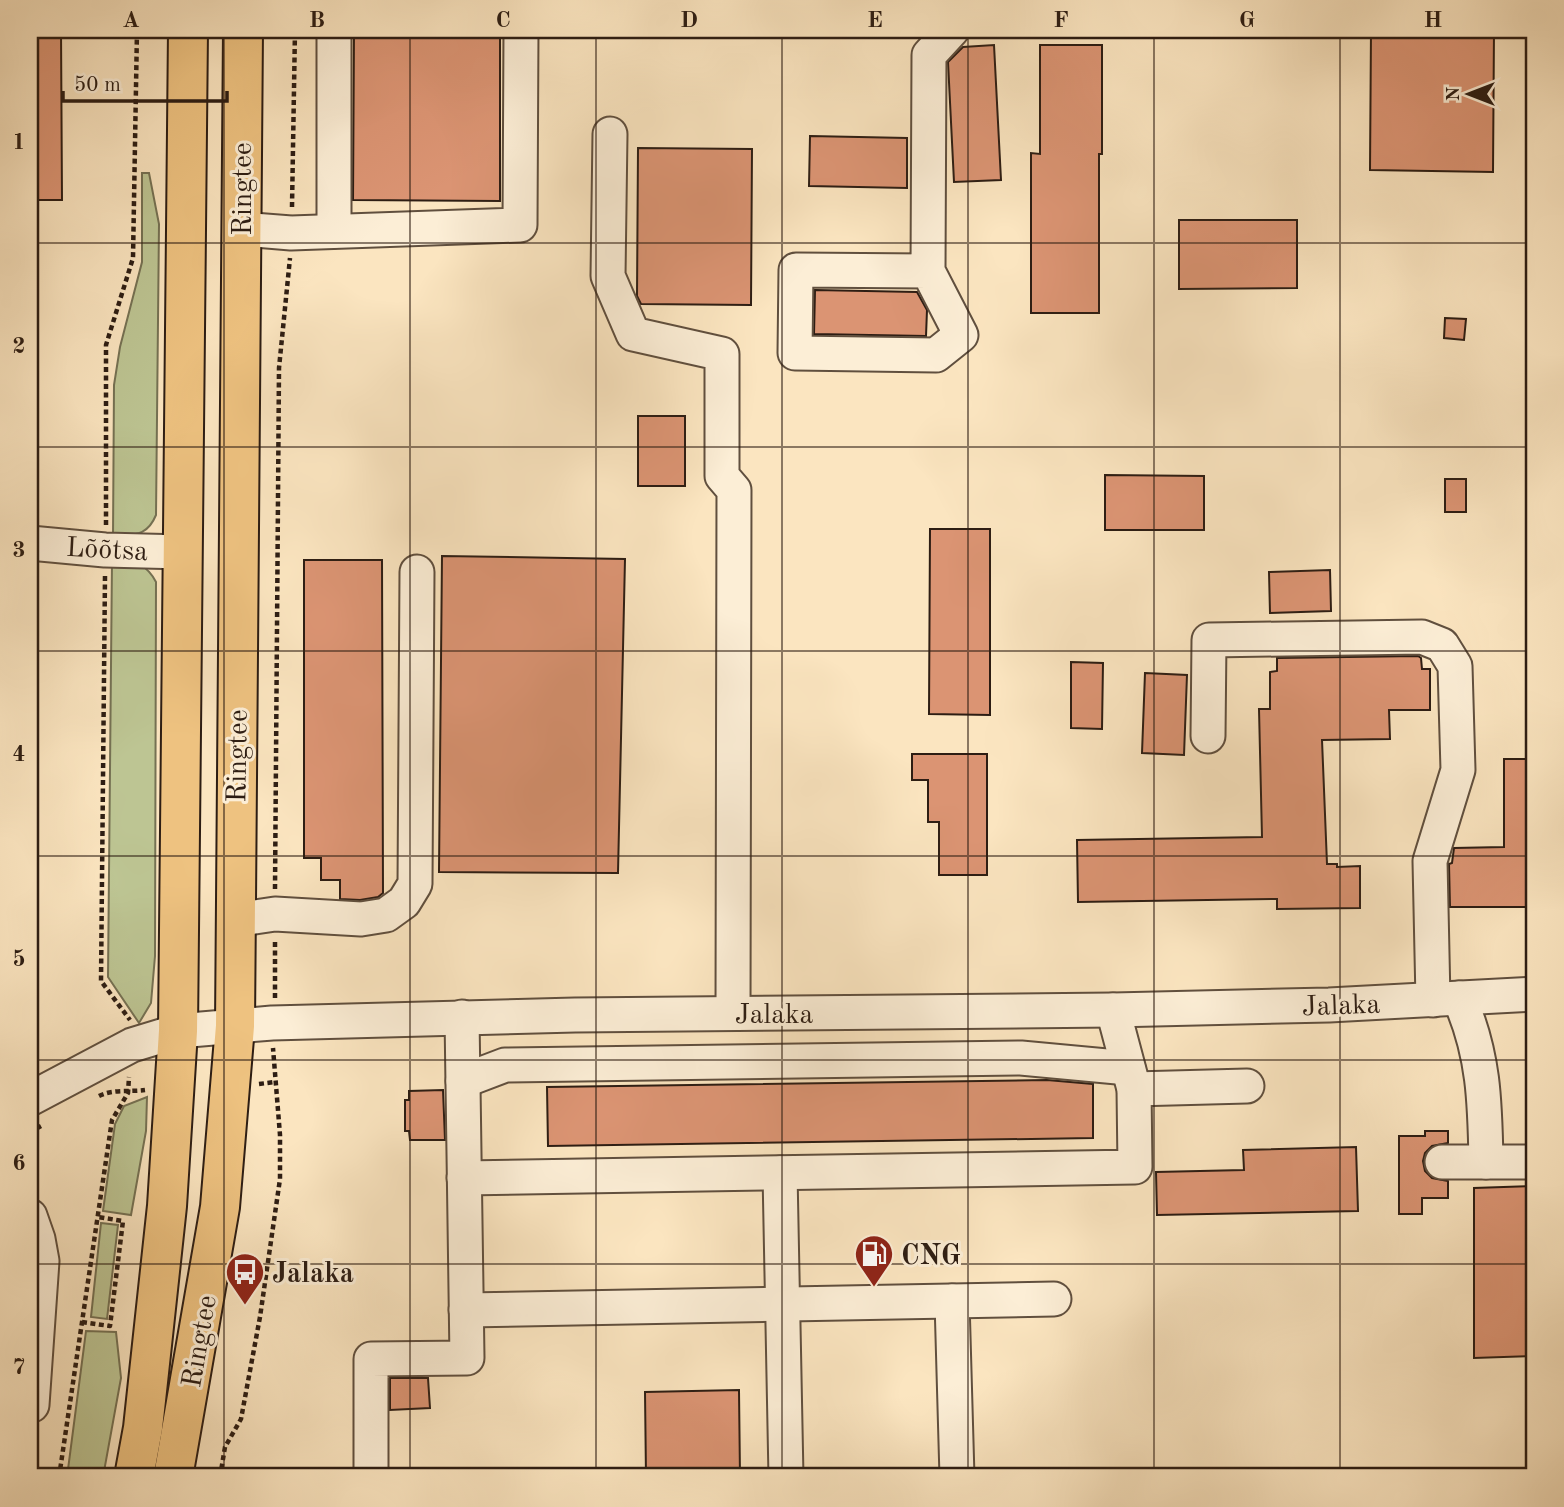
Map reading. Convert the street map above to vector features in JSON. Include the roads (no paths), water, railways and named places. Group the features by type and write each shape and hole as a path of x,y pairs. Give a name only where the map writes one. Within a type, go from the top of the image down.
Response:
{"main road":[{"name":"Ringtee","path":"134,1477 143,1428 167,1206 178,1031 188,30"},
{"name":"Ringtee","path":"173,1477 220,1207 235,1026 243,30"}],"street":[{"path":"334,30 334,231"},
{"path":"241,229 291,233 520,225 521,30"},
{"path":"928,271 796,270 795,353 936,355 961,335 928,271 929,55 952,30"},
{"path":"610,134 608,275 633,334 722,354 722,476 734,490 733,1013"},
{"name":"Lõõtsa","path":"30,543 105,550 184,552"},
{"path":"235,920 275,914 361,919 386,915 404,902 415,884 417,572"},
{"path":"1208,736 1209,640 1422,637 1442,645 1455,666 1458,770 1430,861 1446,999 1470,1021 1480,1060 1485,1100 1486,1162"},
{"name":"Jalaka","path":"41,1109 132,1045 178,1031 272,1023 462,1017 1113,1010 1329,1005 1534,994"},
{"path":"464,1178 1135,1167 1131,1079 1113,1010"},
{"path":"371,1477 371,1359 467,1358 462,1017"},
{"path":"463,1081 505,1065 1021,1058 1131,1079 1247,1086"},
{"path":"1442,1162 1526,1162"},
{"path":"780,1173 786,1477"},
{"path":"30,1216 42,1261 32,1405"},
{"path":"466,1310 1054,1299"},
{"path":"952,1301 957,1477"},
{"path":"178,1477 183,1424"}],"place":[{"name":"CNG","path":"874,1288"},
{"name":"Jalaka","path":"245,1306"}]}
